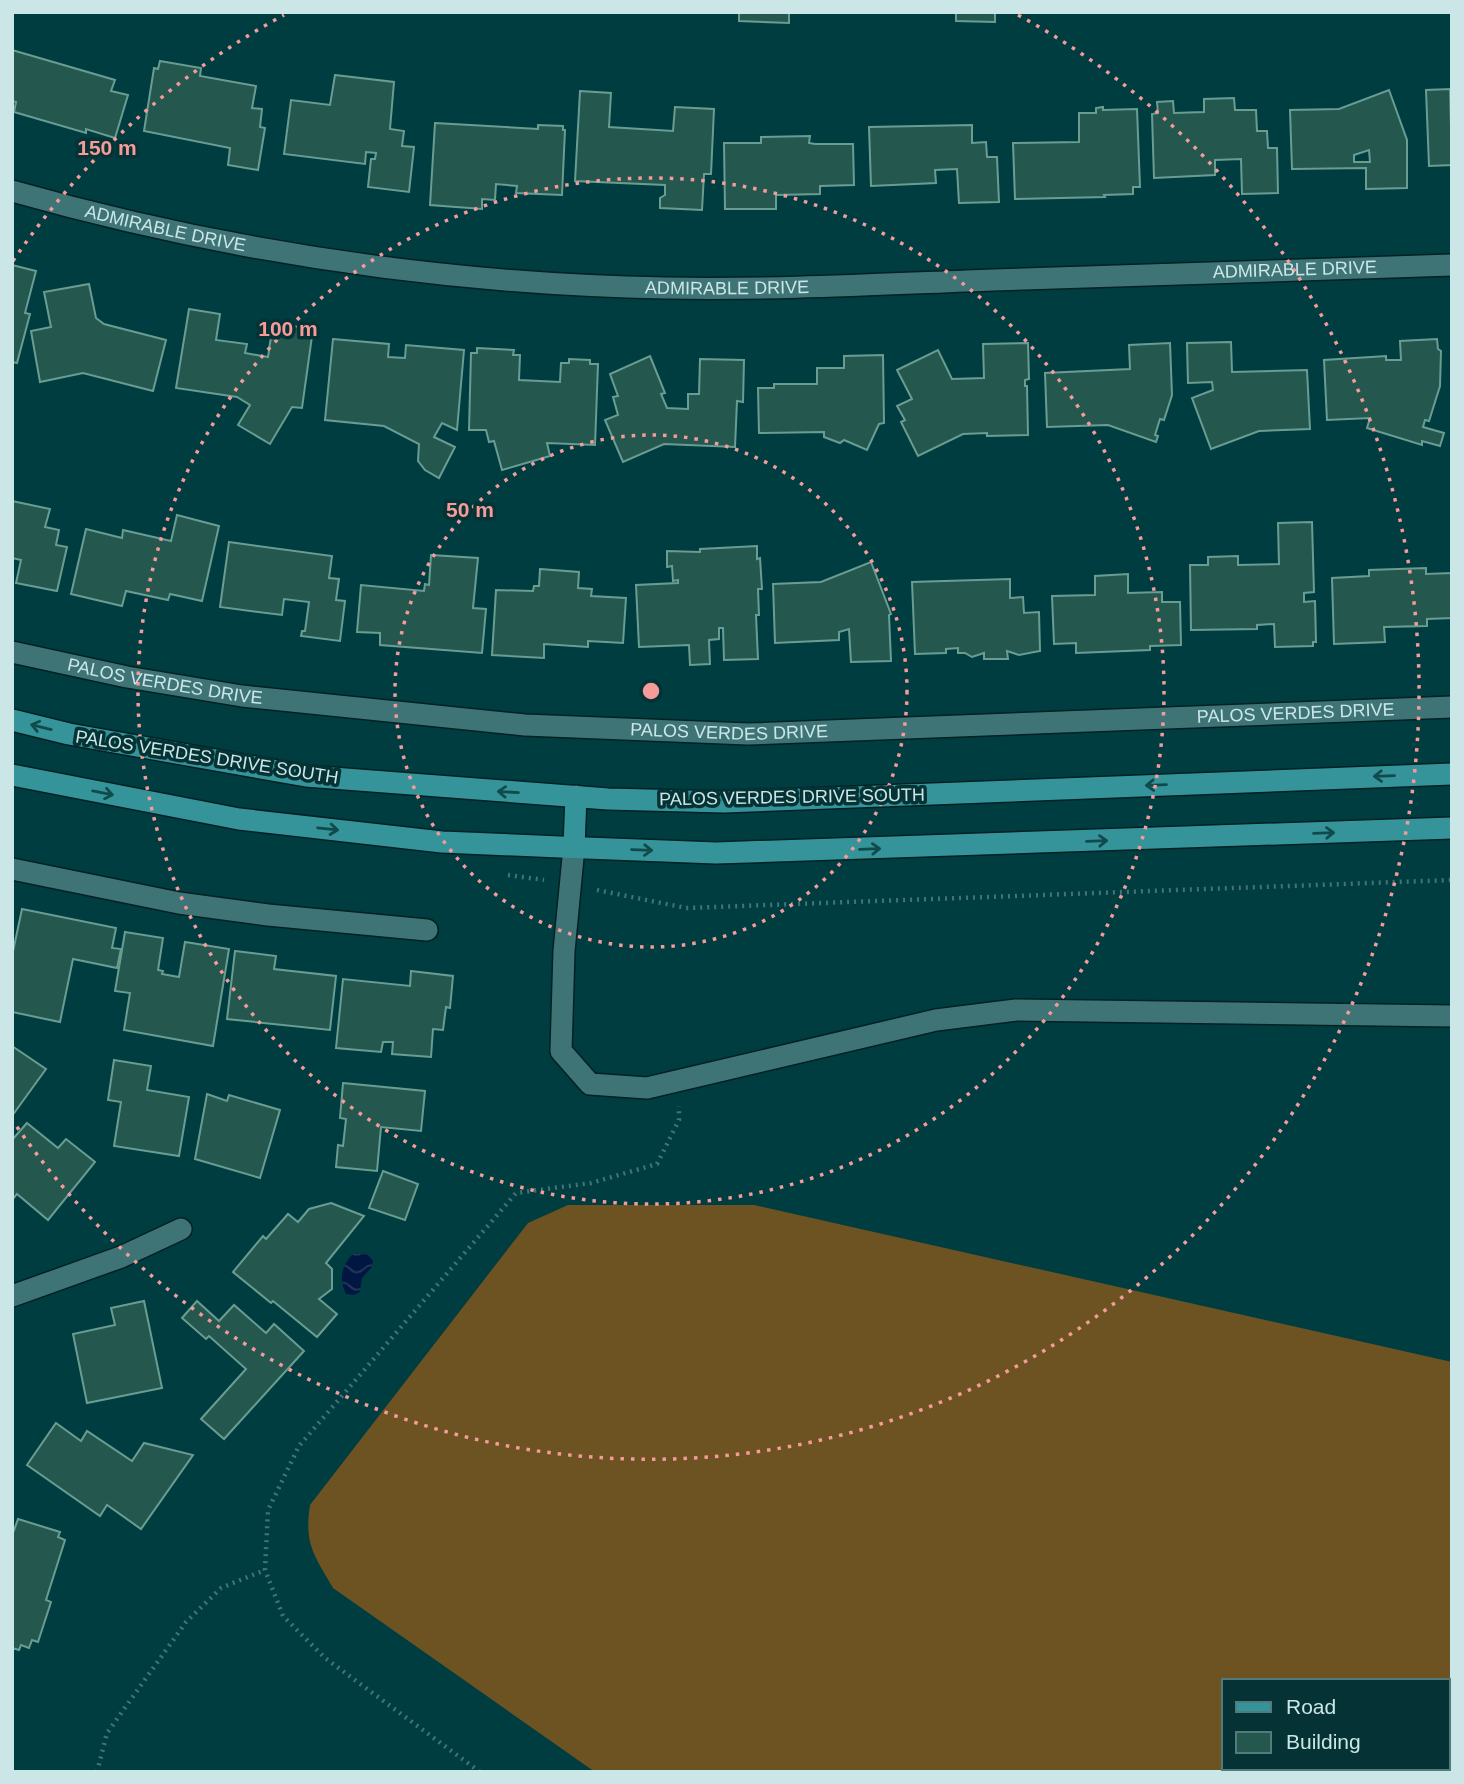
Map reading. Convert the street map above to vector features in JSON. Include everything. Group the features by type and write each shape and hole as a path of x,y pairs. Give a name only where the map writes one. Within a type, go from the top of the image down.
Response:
{"main road":[{"name":"PALOS VERDES DRIVE SOUTH","path":"12,720 69,734 306,776 576,796 724,803 1452,774"},
{"path":"12,775 239,819 442,842 716,853 1452,828"},
{"path":"574,847 576,796"}],"street":[{"name":"ADMIRABLE DRIVE","path":"12,191 85,212 306,257 550,283 666,288 823,286 1452,265"},
{"name":"PALOS VERDES DRIVE","path":"12,652 127,677 242,696 524,725 748,733 1452,707"},
{"path":"574,847 564,951 561,1051 590,1084 646,1088 936,1020 1016,1010 1452,1016"},
{"path":"12,869 179,903 268,915 427,930"},
{"path":"12,1296 121,1256 181,1229"}],"path":[{"path":"480,1772 325,1658 283,1616 265,1570 268,1510 299,1446 516,1193 591,1183 657,1164 679,1120 678,1081"},
{"path":"97,1772 107,1733 187,1622 220,1588 265,1570"}],"shaded area":[{"path":"568,1205 754,1205 1452,1362 1452,1772 595,1772 333,1588 312,1549 308,1530 310,1505 528,1223"}],"water":[{"path":"354,1253 368,1255 373,1261 372,1267 362,1278 360,1292 354,1295 346,1294 342,1277 344,1267"}],"building":[{"path":"739,12 789,12 789,23 739,21"},
{"path":"956,12 995,12 995,22 956,21"},
{"path":"12,50 115,80 111,91 128,95 115,138 86,129 86,133 14,112 16,102 12,101"},
{"path":"160,61 201,68 200,76 256,86 252,108 262,109 260,127 265,128 258,170 228,165 230,148 144,131 154,68 158,69"},
{"path":"335,75 394,82 390,129 404,131 402,146 414,147 409,192 368,187 371,159 375,159 376,153 366,152 365,164 284,154 291,100 330,105"},
{"path":"1450,89 1452,165 1429,166 1426,90"},
{"path":"1389,90 1407,140 1407,188 1366,189 1366,168 1292,169 1290,110 1339,109","holes":["1369,150 1370,162 1354,162 1354,155"]},
{"path":"580,91 611,93 609,127 673,131 675,107 714,109 711,174 704,174 702,210 660,208 660,198 665,195 665,185 575,181"},
{"path":"1234,98 1235,110 1256,110 1257,131 1267,131 1268,148 1277,148 1278,193 1242,194 1241,159 1215,160 1215,175 1154,178 1152,114 1158,113 1157,102 1173,101 1174,113 1204,112 1204,99"},
{"path":"1103,107 1103,110 1137,109 1140,187 1133,187 1133,194 1104,195 1105,197 1015,199 1013,143 1079,142 1079,113 1096,113 1096,108"},
{"path":"435,123 538,129 538,125 563,126 562,195 516,193 517,186 496,184 495,200 482,199 482,209 430,205"},
{"path":"972,125 972,143 986,142 987,157 997,157 999,202 959,203 957,169 935,170 936,183 871,186 869,127"},
{"path":"810,136 809,143 853,144 854,185 820,186 820,194 776,195 776,209 725,209 724,143 761,143 761,137"},
{"path":"12,265 36,271 25,313 30,314 17,363 12,362"},
{"path":"89,284 96,318 104,324 166,340 153,391 83,373 40,382 31,331 51,327 44,292"},
{"path":"189,309 220,314 216,340 247,344 245,353 268,357 273,323 313,329 302,408 292,407 270,444 238,425 250,405 237,397 176,388"},
{"path":"333,339 389,344 388,357 405,358 406,345 464,350 457,430 442,423 434,437 455,447 439,478 425,470 418,461 419,444 384,426 325,420"},
{"path":"1437,339 1438,349 1441,351 1440,386 1429,421 1425,420 1423,427 1444,433 1440,446 1422,441 1422,445 1367,428 1370,418 1327,420 1324,360 1386,356 1386,360 1401,360 1400,341"},
{"path":"1231,342 1232,372 1307,370 1310,429 1259,431 1211,449 1192,398 1213,390 1212,382 1188,383 1187,343"},
{"path":"1028,343 1029,379 1025,380 1025,386 1028,435 963,434 918,456 901,422 905,420 897,406 912,399 897,370 938,350 952,379 984,378 983,344"},
{"path":"1170,343 1172,395 1164,420 1160,419 1155,435 1158,436 1156,442 1108,425 1047,427 1045,373 1130,369 1129,345"},
{"path":"477,348 514,350 513,355 520,355 519,380 560,382 561,363 569,363 569,359 590,360 590,364 598,364 595,445 547,443 550,456 502,470 494,441 489,442 486,430 469,430 471,353 477,353"},
{"path":"883,355 884,423 879,424 867,450 844,440 840,443 824,437 824,432 759,433 758,388 774,388 774,384 817,384 817,368 844,368 844,356"},
{"path":"650,356 665,393 661,394 667,408 688,409 688,394 699,394 700,359 744,360 743,402 737,401 735,447 664,444 623,462 605,420 618,415 613,397 618,396 610,374"},
{"path":"12,501 50,509 45,527 59,530 56,545 67,547 57,591 16,583 21,560 12,558"},
{"path":"177,515 219,526 202,601 170,594 168,600 126,591 122,606 71,594 86,529 122,538 123,530 171,541"},
{"path":"1312,522 1314,592 1304,593 1304,602 1315,601 1316,642 1313,642 1313,646 1275,647 1274,624 1257,625 1257,629 1191,630 1190,565 1208,565 1208,557 1238,556 1238,565 1279,564 1278,523"},
{"path":"229,542 332,556 329,578 339,579 336,600 345,601 340,641 301,636 302,631 305,631 309,602 284,599 282,615 220,607"},
{"path":"757,546 762,589 758,589 759,615 756,615 758,659 724,660 723,628 719,628 719,639 709,640 710,664 690,665 689,645 639,647 636,585 678,583 678,580 673,581 672,566 667,567 667,551 700,552 700,549"},
{"path":"431,555 478,558 473,608 486,609 482,653 380,645 380,633 357,632 361,585 424,591 425,584 429,585"},
{"path":"871,562 891,614 891,661 851,662 849,629 839,632 839,640 775,643 773,584 821,582"},
{"path":"1426,568 1426,574 1452,573 1452,618 1427,619 1427,626 1384,627 1385,642 1334,644 1332,578 1369,576 1369,570"},
{"path":"540,569 579,572 578,588 592,589 591,596 626,598 623,643 588,641 588,647 544,644 544,658 492,655 496,590 533,591 534,586 539,586"},
{"path":"1128,574 1128,593 1162,592 1162,602 1180,602 1181,645 1150,646 1150,650 1076,653 1076,643 1054,644 1052,596 1095,595 1095,576"},
{"path":"1010,579 1010,598 1023,597 1024,613 1039,612 1040,651 1019,655 1007,651 1008,659 984,659 984,653 972,657 958,653 958,648 946,649 946,653 915,654 912,582"},
{"path":"22,909 116,928 112,948 121,949 117,968 73,959 60,1022 12,1012 12,956"},
{"path":"125,932 163,938 158,970 163,971 162,974 179,977 185,942 229,949 213,1046 124,1030 130,993 115,991"},
{"path":"235,951 276,956 274,969 336,976 330,1030 227,1019"},
{"path":"411,971 453,976 450,1008 446,1007 443,1030 433,1029 431,1057 392,1054 393,1042 383,1042 381,1052 336,1048 343,979 410,986"},
{"path":"12,1046 46,1069 12,1116"},
{"path":"114,1060 151,1066 147,1090 189,1097 179,1156 114,1146 121,1102 108,1100"},
{"path":"343,1083 425,1091 421,1131 381,1127 377,1171 336,1167 338,1145 343,1146 346,1119 340,1118"},
{"path":"207,1094 227,1101 229,1095 280,1110 260,1178 195,1159"},
{"path":"27,1123 58,1148 66,1139 95,1162 48,1220 17,1194 12,1200 12,1140"},
{"path":"383,1171 418,1184 405,1220 369,1208"},
{"path":"331,1203 364,1216 326,1263 332,1269 332,1289 319,1299 337,1314 317,1337 233,1272 263,1236 266,1239 288,1214 298,1222 309,1209"},
{"path":"144,1301 162,1388 87,1403 73,1334 115,1325 111,1308"},
{"path":"197,1301 219,1321 234,1305 266,1333 274,1324 304,1351 224,1439 201,1419 246,1369 209,1336 206,1339 182,1318"},
{"path":"56,1423 81,1441 87,1431 132,1461 144,1443 193,1455 141,1529 107,1505 100,1516 27,1465"},
{"path":"18,1519 60,1532 58,1537 65,1540 46,1600 51,1602 38,1642 32,1640 29,1648 21,1645 19,1650 12,1648 12,1536"}]}
